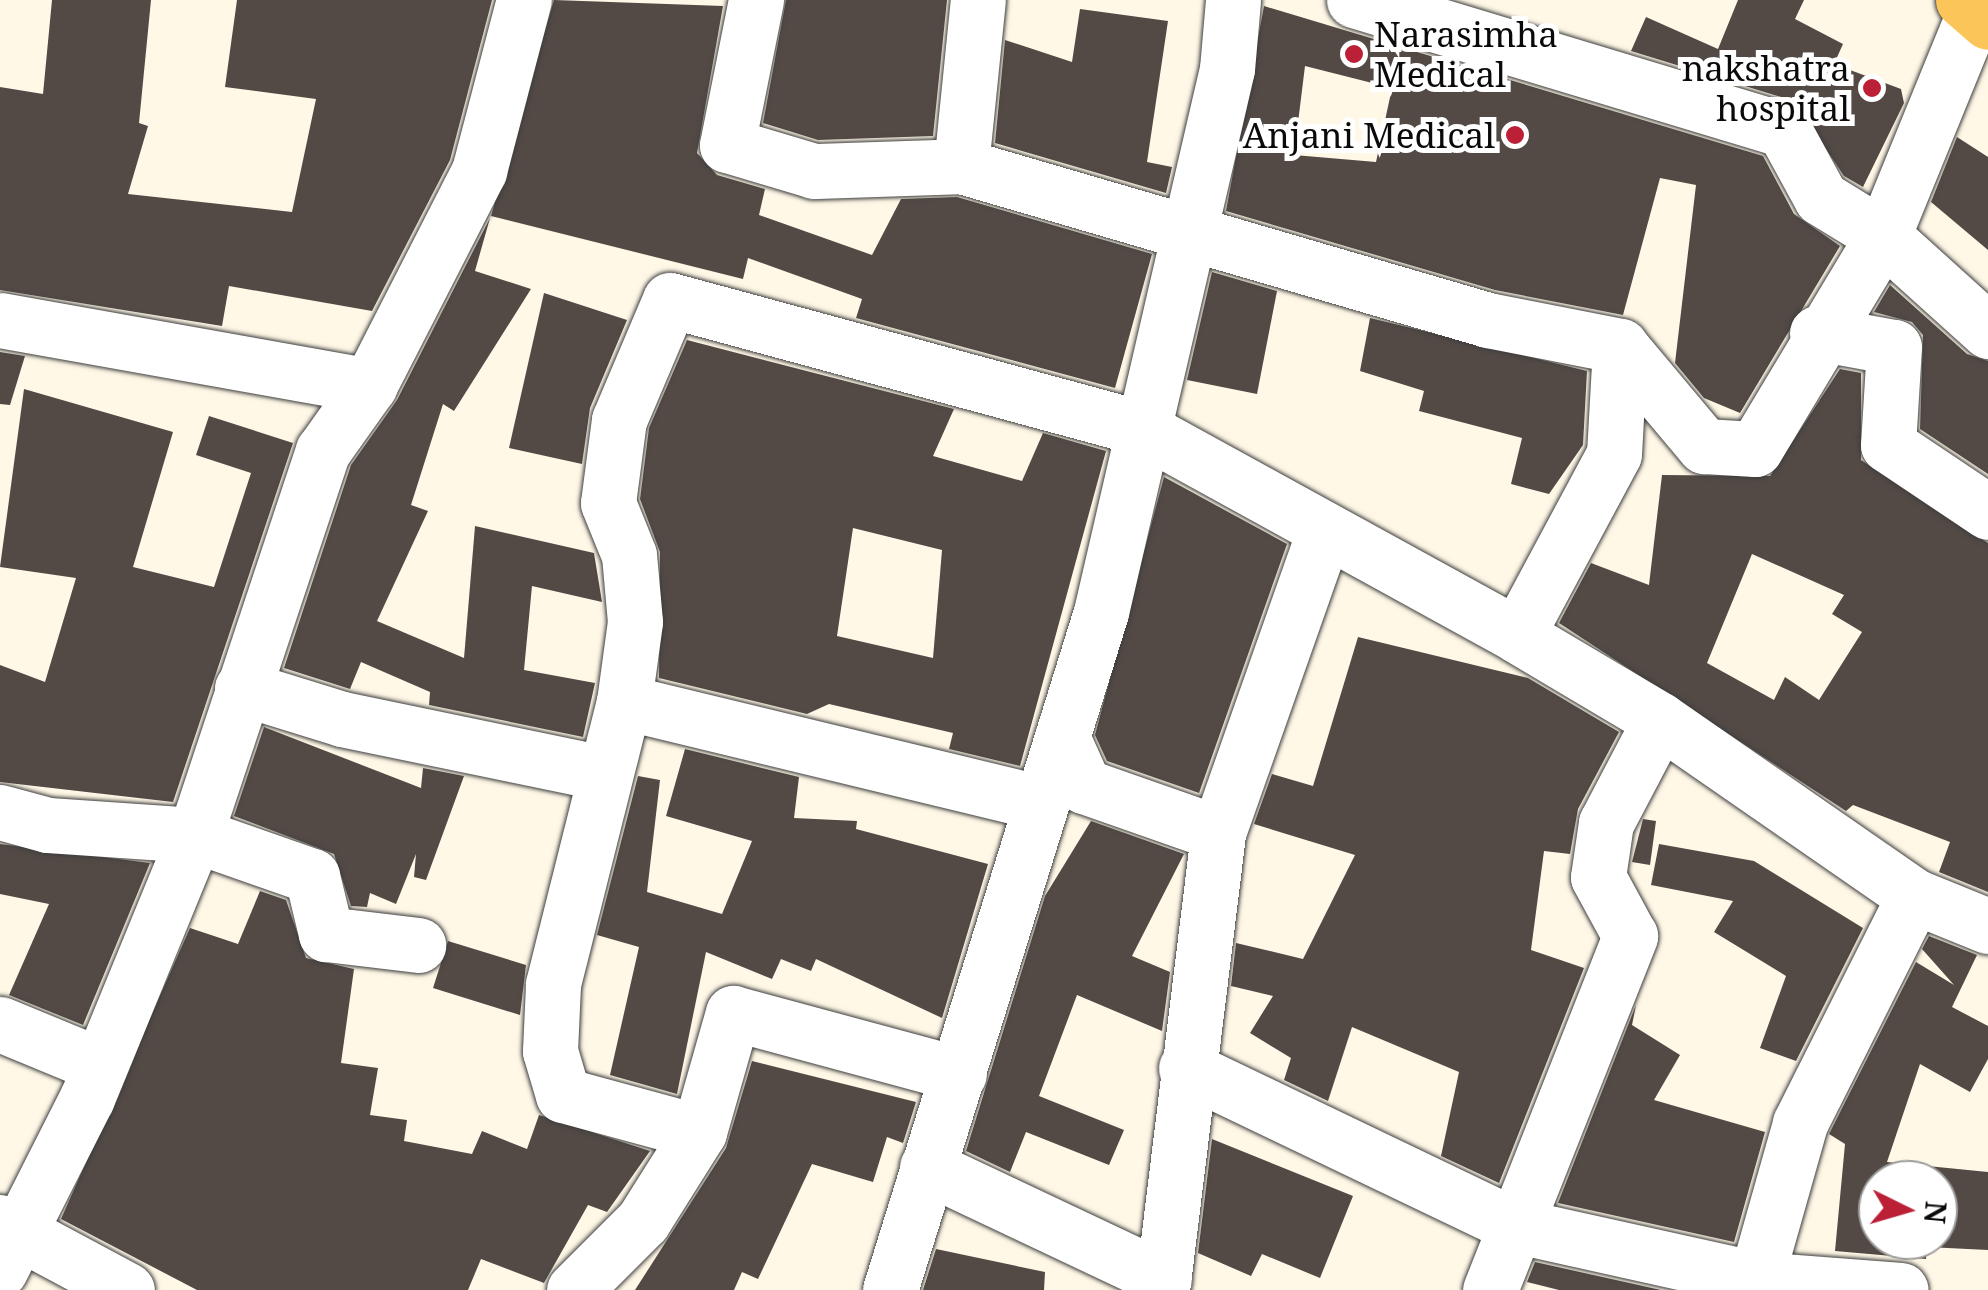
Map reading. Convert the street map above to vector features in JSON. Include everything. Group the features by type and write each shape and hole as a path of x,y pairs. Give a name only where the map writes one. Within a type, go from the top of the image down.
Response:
{"street":[{"path":"127,1290 5,1240 97,1064 195,835 323,451 369,386 479,170 524,0"},
{"path":"756,0 726,145 814,170 961,166 1187,226 1488,320 1620,346 1704,446 1755,449 1778,424 1817,333 1883,236 1975,11"},
{"path":"961,166 978,0"},
{"path":"890,1290 1102,612 1138,427 1228,69 1234,0"},
{"path":"1354,0 1784,130 1822,198 1883,236 1988,331"},
{"path":"699,1132 563,1095 550,1051 553,984 602,773 624,702 635,622 629,554 608,503 619,420 670,300 1138,427 1517,636 1660,720 1914,896 1988,926"},
{"path":"0,320 369,386"},
{"path":"1817,333 1894,346 1888,445 1988,512"},
{"path":"1517,636 1614,454 1620,346"},
{"path":"927,1168 1163,1285 1186,1068 1218,833 1324,532"},
{"path":"242,688 342,719 602,773"},
{"path":"624,702 1041,802"},
{"path":"1490,1290 1630,936 1598,878 1606,823 1660,720"},
{"path":"1062,737 1084,786 1218,833"},
{"path":"0,812 48,825 195,835 312,876 326,934 418,945"},
{"path":"1756,1279 1800,1123 1914,896"},
{"path":"574,1290 643,1221 699,1132 733,1013 959,1074"},
{"path":"0,1024 97,1064"},
{"path":"1186,1068 1513,1225 1756,1279 1901,1290"}],"building":[{"path":"52,0 151,0 139,123 148,126 128,194 292,212 316,99 225,87 237,0 492,0 450,160 372,311 229,286 222,326 0,290 0,87 43,94"},
{"path":"554,0 723,6 697,153 717,175 765,189 759,215 872,255 901,199 957,197 1152,254 1115,388 856,318 862,299 748,258 743,279 491,216"},
{"path":"786,0 947,0 933,136 818,140 763,123"},
{"path":"1738,0 1804,0 1795,19 1843,44 1834,64 1901,89 1904,103 1863,187 1844,176 1794,101 1631,51 1646,17 1718,49"},
{"path":"1264,6 1763,156 1794,214 1840,246 1740,413 1704,398 1675,363 1696,185 1660,178 1623,315 1495,290 1226,211","holes":["1305,66 1392,88 1376,162 1294,155"]},
{"path":"1080,9 1168,21 1147,162 1172,167 1166,193 995,143 1005,40 1072,62"},
{"path":"1957,137 1988,157 1988,250 1931,202"},
{"path":"490,218 475,271 531,289 454,411 443,404 411,505 428,511 377,621 464,658 475,526 594,553 602,602 532,586 524,670 595,683 583,737 429,705 430,692 361,662 350,689 284,668 351,465 397,400"},
{"path":"1212,272 1277,291 1257,394 1187,380"},
{"path":"1890,285 1967,354 1988,361 1988,474 1920,429 1923,335 1912,322 1874,312"},
{"path":"544,293 627,320 590,408 582,464 509,448"},
{"path":"1370,318 1587,371 1583,445 1549,494 1511,484 1522,438 1419,411 1424,391 1360,371"},
{"path":"687,340 954,409 933,456 1022,481 1043,433 1106,451 1020,766 949,749 953,733 829,704 807,714 659,678 660,552 640,499 649,428","holes":["853,528 942,550 933,658 837,636"]},
{"path":"0,352 25,356 10,405 0,404"},
{"path":"1840,369 1861,373 1861,460 1988,543 1988,892 1939,872 1950,842 1853,805 1846,811 1559,623 1591,563 1649,585 1662,475 1770,476","holes":["1752,554 1844,595 1832,614 1862,632 1819,700 1785,677 1774,700 1707,663"]},
{"path":"24,389 173,432 133,567 214,587 251,473 196,455 209,416 293,443 173,802 0,782 0,665 45,682 76,578 0,567"},
{"path":"1164,477 1287,544 1199,793 1107,761 1095,735"},
{"path":"1358,637 1528,678 1619,732 1578,809 1570,854 1544,851 1531,950 1584,968 1499,1183 1441,1156 1459,1072 1352,1027 1328,1101 1284,1080 1291,1058 1250,1033 1273,996 1231,986 1236,943 1303,959 1355,855 1254,824 1272,774 1313,786"},
{"path":"264,727 421,788 423,768 464,776 426,880 414,877 416,854 396,904 370,893 367,907 351,906 334,854 234,816"},
{"path":"685,749 799,777 794,818 857,821 856,829 988,864 942,1018 816,959 811,971 781,959 772,979 706,952 677,1094 610,1075 639,947 597,935 638,776 660,780 647,892 722,914 752,841 666,816"},
{"path":"1643,819 1656,821 1650,865 1632,862"},
{"path":"1091,821 1184,854 1132,956 1170,972 1162,1031 1077,995 1039,1096 1124,1130 1109,1165 1026,1132 1010,1172 966,1151 1045,896"},
{"path":"0,844 150,863 83,1025 9,995 49,904 0,894"},
{"path":"1659,844 1754,861 1863,928 1796,1061 1760,1048 1786,976 1714,932 1733,901 1651,885"},
{"path":"260,891 286,900 306,958 354,969 341,1063 378,1068 370,1115 407,1120 404,1141 472,1154 482,1131 527,1149 539,1115 650,1151 607,1212 588,1205 544,1283 481,1259 468,1290 197,1290 61,1219 190,928 238,944"},
{"path":"1929,936 1977,955 1952,1007 1988,1026 1988,1059 1970,1092 1920,1064 1888,1160 1858,1160 1858,1253 1835,1251 1845,1144 1829,1134 1916,962 1954,985 1922,949"},
{"path":"448,941 526,965 520,1015 433,988"},
{"path":"1636,1005 1632,1025 1680,1055 1654,1100 1765,1132 1734,1242 1558,1203"},
{"path":"752,1061 916,1102 903,1143 887,1137 873,1182 812,1164 758,1279 742,1272 734,1290 635,1290 726,1148"},
{"path":"1212,1139 1353,1196 1320,1278 1262,1254 1251,1276 1198,1253"},
{"path":"1958,1169 1988,1172 1988,1250 1958,1249"},
{"path":"936,1249 1045,1272 1044,1290 923,1290"},
{"path":"1535,1262 1661,1290 1559,1290 1527,1282"}],"place":[{"name":"Narasimha Medical","path":"1354,54"},
{"name":"nakshatra hospital","path":"1872,88"},
{"name":"Anjani Medical","path":"1515,135"}]}
